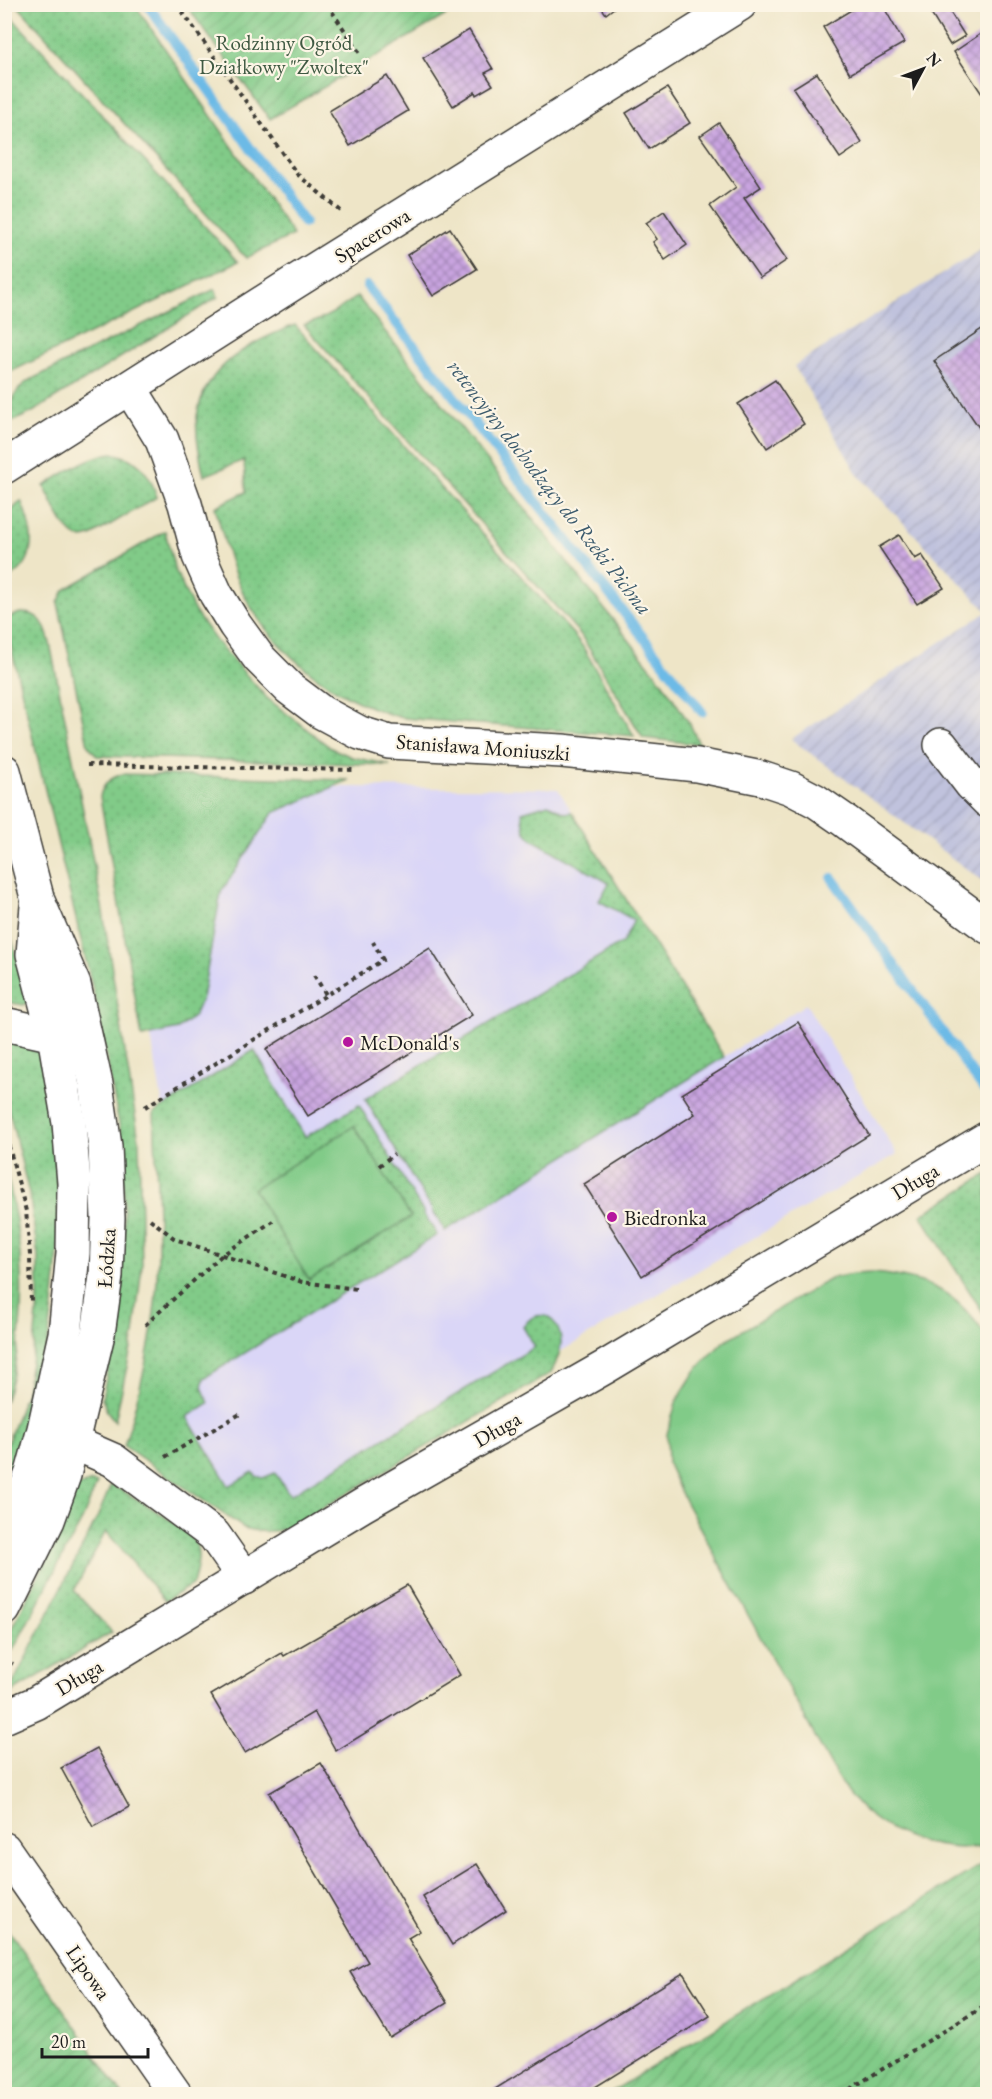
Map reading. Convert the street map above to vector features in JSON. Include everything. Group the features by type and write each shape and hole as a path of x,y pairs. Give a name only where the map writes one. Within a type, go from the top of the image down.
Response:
{"street":[{"name":"Spacerowa","path":"4,467 740,4"},
{"name":"Stanisława Moniuszki","path":"130,388 162,440 185,504 199,556 216,594 259,658 289,688 321,712 360,733 389,742 538,750 697,765 761,778 791,788 816,801 987,927"},
{"path":"941,745 987,801"},
{"name":"Łódzka","path":"4,771 38,901 74,985 96,1084 105,1146 108,1218 106,1276 98,1334 64,1475 48,1520 4,1609"},
{"name":"Łódzka","path":"4,1545 32,1473 45,1429 65,1334 74,1253 74,1183 69,1123 54,1035 33,954 38,901"},
{"path":"4,1024 54,1035"},
{"name":"Długa","path":"4,1717 36,1703 363,1505 607,1366 987,1138"},
{"path":"72,1442 113,1460 214,1535 244,1578"},
{"name":"Lipowa","path":"4,1849 175,2094"}],"path":[{"path":"177,4 297,174 343,214"},
{"path":"327,4 361,55"},
{"path":"87,765 360,770"},
{"path":"145,1107 383,960 373,942"},
{"path":"314,975 327,996"},
{"path":"4,1128 26,1211 31,1307"},
{"path":"379,1166 394,1154"},
{"path":"150,1219 175,1239 222,1255 302,1282 357,1289"},
{"path":"145,1325 222,1255 273,1221"},
{"path":"133,1475 242,1413"},
{"path":"4,1659 14,1664"},
{"path":"842,2094 987,2004"}],"shaded area":[{"path":"987,246 987,611 858,475 794,366"},
{"path":"987,612 987,884 791,739"},
{"path":"241,786 558,789 724,1057 806,1004 897,1154 275,1519 181,1472 171,1153 148,1020"}],"green space":[{"path":"17,5 135,5 293,235 246,258"},
{"name":"Rodzinny Ogród Działkowy \"Zwoltex\"","path":"186,5 463,5 270,119"},
{"path":"4,9 238,262 6,374 4,374"},
{"path":"215,289 218,297 31,413 11,422 14,398 19,389 28,381"},
{"path":"357,296 663,683 690,724 699,744 643,738 581,635 304,325 332,313"},
{"path":"295,325 573,634 583,647 634,736 403,718 350,698 326,683 303,667 264,626 248,602 236,577 215,507 246,492 244,460 204,476 197,439 197,416 201,398 220,369 247,347"},
{"path":"112,453 129,459 142,468 157,497 91,536 81,538 75,536 64,524 44,486 68,470"},
{"path":"21,501 31,535 29,556 16,573 5,580 5,517"},
{"path":"165,531 175,570 195,612 216,641 267,698 331,748 352,757 390,765 97,756 88,745 58,603 64,590"},
{"path":"20,613 33,615 41,621 50,643 102,906 139,1140 142,1265 134,1335 115,1421 107,1411 102,1398 115,1334 124,1227 120,1129 97,1007 4,619"},
{"path":"122,774 349,780 273,813 221,892 202,998 194,1016 178,1029 142,1037 100,797 107,783"},
{"path":"548,804 565,813 572,812 724,1057 445,1231 365,1099 623,942 634,920 599,901 609,883 533,840 525,831 522,812"},
{"path":"4,912 29,1001 24,1005 5,1002"},
{"path":"5,1042 35,1047 45,1064 60,1214 51,1324 46,1354 25,1442 5,1499 5,1450 26,1392 34,1345 38,1302 38,1257 30,1198 5,1094"},
{"path":"254,1050 305,1137 359,1105 437,1235 204,1378 202,1387 209,1403 187,1417 229,1486 253,1472 256,1476 263,1478 275,1473 290,1495 535,1347 523,1327 534,1317 541,1315 549,1317 559,1330 561,1337 558,1359 551,1373 289,1528 267,1531 244,1528 124,1446 145,1364 153,1322 157,1279 154,1113"},
{"path":"354,1126 411,1217 309,1280 253,1189"},
{"path":"4,1163 16,1221 21,1283 18,1344 5,1402"},
{"path":"987,1174 987,1319 921,1215"},
{"path":"873,1273 910,1279 939,1290 964,1309 987,1338 987,1846 956,1848 925,1843 881,1824 858,1805 843,1787 684,1499 668,1464 667,1434 677,1400 696,1370 724,1341 832,1278"},
{"path":"92,1482 97,1483 83,1518 13,1650 5,1645 5,1641 55,1544 75,1487"},
{"path":"111,1485 159,1513 193,1540 197,1547 198,1557 193,1584 165,1601 106,1531 74,1591 112,1632 7,1695 97,1518"},
{"path":"987,1861 987,2094 608,2094"},
{"path":"5,1926 122,2094 5,2094"}],"building":[{"path":"599,4 619,4 606,14"},
{"path":"861,4 882,4 904,43 850,74 823,27"},
{"path":"925,4 945,4 965,36 950,45"},
{"path":"988,29 988,103 954,52"},
{"path":"469,30 493,69 485,73 493,85 476,95 475,92 453,106 423,58"},
{"path":"817,73 862,143 840,158 793,88"},
{"path":"387,76 408,111 350,146 329,111"},
{"path":"667,88 690,123 649,149 626,113"},
{"path":"719,123 761,187 744,198 787,260 760,278 710,206 736,187 700,136"},
{"path":"664,211 687,245 665,260 653,242 657,239 646,223"},
{"path":"450,228 477,269 433,296 407,255"},
{"path":"988,325 988,441 934,361"},
{"path":"775,380 804,424 767,448 738,404"},
{"path":"899,535 915,559 922,555 944,588 917,604 879,547"},
{"path":"430,948 472,1015 308,1116 266,1049"},
{"path":"798,1022 869,1135 642,1276 584,1184 695,1114 682,1094"},
{"path":"407,1585 460,1675 336,1751 314,1712 245,1753 211,1695 282,1653 284,1656"},
{"path":"97,1748 129,1807 93,1827 61,1768"},
{"path":"321,1763 420,1931 408,1938 447,2003 390,2038 350,1972 368,1962 269,1793"},
{"path":"477,1864 506,1910 452,1945 423,1897"},
{"path":"683,1973 710,2016 584,2094 487,2094"}],"waterway":[{"name":"retencyjny dochodzący do Rzeki Pichna","path":"147,4 304,223"},
{"name":"retencyjny dochodzący do Rzeki Pichna","path":"367,286 702,712"},
{"name":"retencyjny dochodzący do Rzeki Pichna","path":"832,878 984,1090"}],"place":[{"name":"McDonald's","path":"348,1042"},
{"name":"Biedronka","path":"612,1217"}]}
